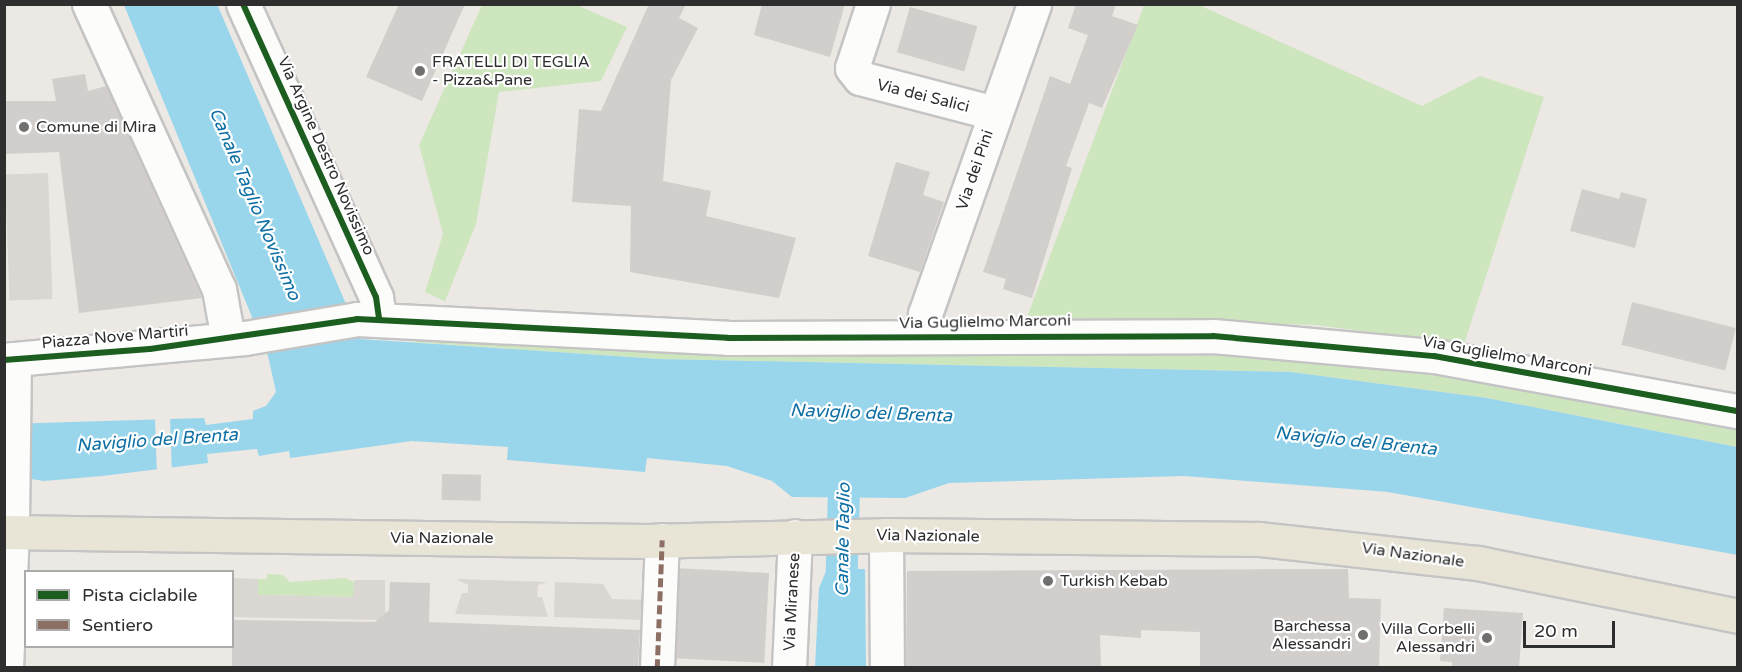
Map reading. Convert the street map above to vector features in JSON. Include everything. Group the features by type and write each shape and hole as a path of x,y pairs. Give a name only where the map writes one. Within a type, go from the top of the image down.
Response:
{"main road":[{"name":"Via Nazionale","path":"8,532 662,540 804,535 1259,539 1343,545 1478,564 1737,616"}],"street":[{"path":"88,4 243,338"},
{"name":"Via Argine Destro Novissimo","path":"243,4 376,297 368,319"},
{"name":"Via dei Salici","path":"873,4 852,68 860,78 994,113"},
{"name":"Via dei Pini","path":"923,336 925,314 1034,4"},
{"name":"Via Guglielmo Marconi","path":"243,338 368,319 617,335 1112,334 1322,343 1434,356 1737,411"},
{"name":"Piazza Nove Martiri","path":"6,668 8,532 14,482 14,406 9,360 243,338"},
{"name":"Via Miranese","path":"789,668 804,535"},
{"path":"881,535 887,668"},
{"path":"657,668 662,540"}],"green space":[{"path":"482,5 577,5 627,27 601,81 499,92 476,224 445,301 425,292 443,234 419,145"},
{"path":"1144,5 1199,5 1422,106 1480,76 1544,97 1464,344 1315,325 1027,317"},
{"path":"440,338 1335,354 1737,423 1737,447 1487,398 1291,372 659,359 411,342"},
{"path":"267,574 283,575 290,582 345,578 354,582 354,597 257,595 258,579 267,579"}],"shaded area":[{"path":"48,173 52,299 9,300 5,175"},
{"path":"234,578 258,579 258,595 353,597 354,580 385,580 385,620 234,617"},
{"path":"456,579 548,582 538,585 537,597 542,597 548,617 455,614 462,593 468,593 468,585"},
{"path":"555,582 603,584 612,599 647,600 646,620 554,617"}],"water":[{"path":"217,4 361,339 659,359 1291,372 1487,398 1737,447 1738,555 1388,492 1184,476 949,483 905,498 792,497 772,481 727,466 647,458 645,472 507,460 508,447 412,441 290,458 289,451 259,456 257,449 207,454 208,463 44,481 5,475 5,424 204,418 206,425 253,419 253,411 266,406 276,392 268,356 124,5"},
{"path":"827,569 865,569 866,667 815,667 819,588"}],"pier":[{"path":"170,418 172,469 157,469 155,419"}],"building":[{"path":"399,4 465,4 422,101 366,77"},
{"path":"649,4 686,4 679,18 698,28 671,80 663,181 711,191 706,216 796,238 779,298 630,272 631,206 572,202 579,109 601,111"},
{"path":"762,4 845,4 830,57 754,35"},
{"path":"1076,4 1116,4 1112,16 1138,25 1102,108 1089,103 1066,166 1072,168 1032,298 1003,289 1006,279 983,272 1050,76 1070,84 1088,35 1068,28"},
{"path":"910,7 977,26 964,71 897,52"},
{"path":"85,74 88,91 106,86 202,298 79,313 59,152 4,154 4,101 56,101 52,79"},
{"path":"896,162 930,172 923,195 944,202 920,272 868,256"},
{"path":"1582,189 1619,199 1621,192 1647,199 1635,248 1570,231"},
{"path":"1632,302 1736,328 1725,371 1621,345"},
{"path":"442,474 481,475 481,501 442,500"},
{"path":"679,568 769,573 764,663 674,658"},
{"path":"1348,569 1349,598 1381,599 1379,668 1200,668 1200,632 1141,630 1141,638 1100,635 1101,668 906,668 907,571"},
{"path":"390,582 430,583 429,622 640,630 638,668 232,668 234,620 375,622 389,610"},
{"name":"Villa Corbelli Alessandri","path":"1444,608 1523,613 1519,668 1452,668 1452,662 1440,661"}],"waterway":[{"name":"Canale Taglio","path":"839,668 845,455"}],"marked path":[{"path":"657,668 662,540"}],"cycle path":[{"path":"243,4 376,297 379,319"},
{"path":"4,360 150,349 357,319 728,338 1213,336 1434,356 1738,411"}],"place":[{"name":"FRATELLI DI TEGLIA - Pizza&Pane","path":"420,71"},
{"name":"Comune di Mira","path":"24,127"},
{"name":"Turkish Kebab","path":"1048,581"},
{"name":"Barchessa Alessandri","path":"1363,635"},
{"name":"Villa Corbelli Alessandri","path":"1487,638"}],"water label":[{"name":"Canale Taglio Novissimo","path":"255,204"},
{"name":"Naviglio del Brenta","path":"871,413"},
{"name":"Naviglio del Brenta","path":"157,440"},
{"name":"Naviglio del Brenta","path":"1356,441"}]}
